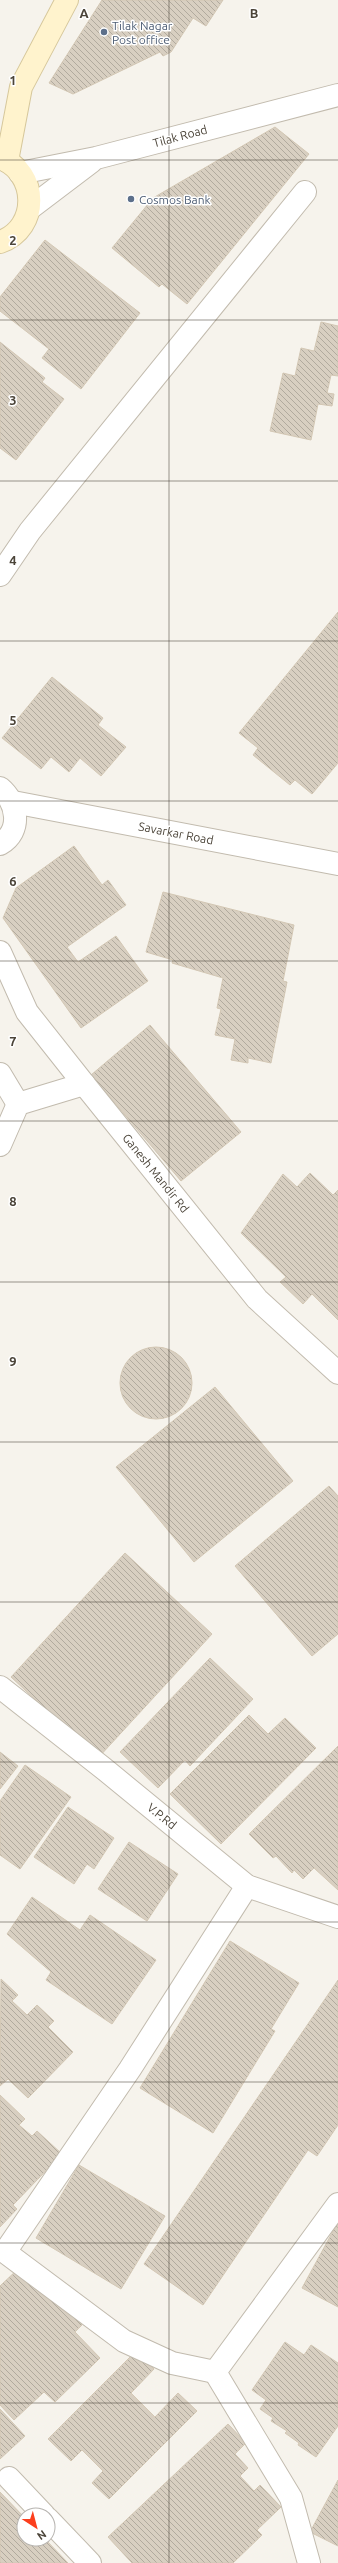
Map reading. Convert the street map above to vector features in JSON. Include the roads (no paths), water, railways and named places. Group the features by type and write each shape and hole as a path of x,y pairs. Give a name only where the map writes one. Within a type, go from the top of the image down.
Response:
{"main road":[{"path":"0,112 21,87 67,0"},
{"path":"0,242 15,233 24,222 29,209 30,194 26,181 9,164 21,87"}],"street":[{"name":"Tilak Road","path":"9,164 96,158 338,95"},
{"path":"29,209 96,158"},
{"path":"0,575 30,531 305,192"},
{"path":"0,844 10,834 15,824 16,813 7,795"},
{"name":"Savarkar Road","path":"7,795 338,864"},
{"name":"Ganesh Mandir Rd","path":"0,952 26,1012 257,1299 338,1373"},
{"path":"0,1074 18,1104"},
{"path":"0,1145 18,1104 84,1084"},
{"name":"V.P.Rd","path":"0,1687 109,1772 248,1886 338,1917"},
{"path":"248,1886 130,2069 5,2252 124,2341 172,2363 215,2372 291,2498 309,2563"},
{"path":"215,2372 338,2204"},
{"path":"9,2478 36,2507"},
{"path":"56,2527 90,2563"}],"place":[{"name":"Tilak Nagar Post office","path":"104,32"},
{"name":"Cosmos Bank","path":"131,199"}]}
